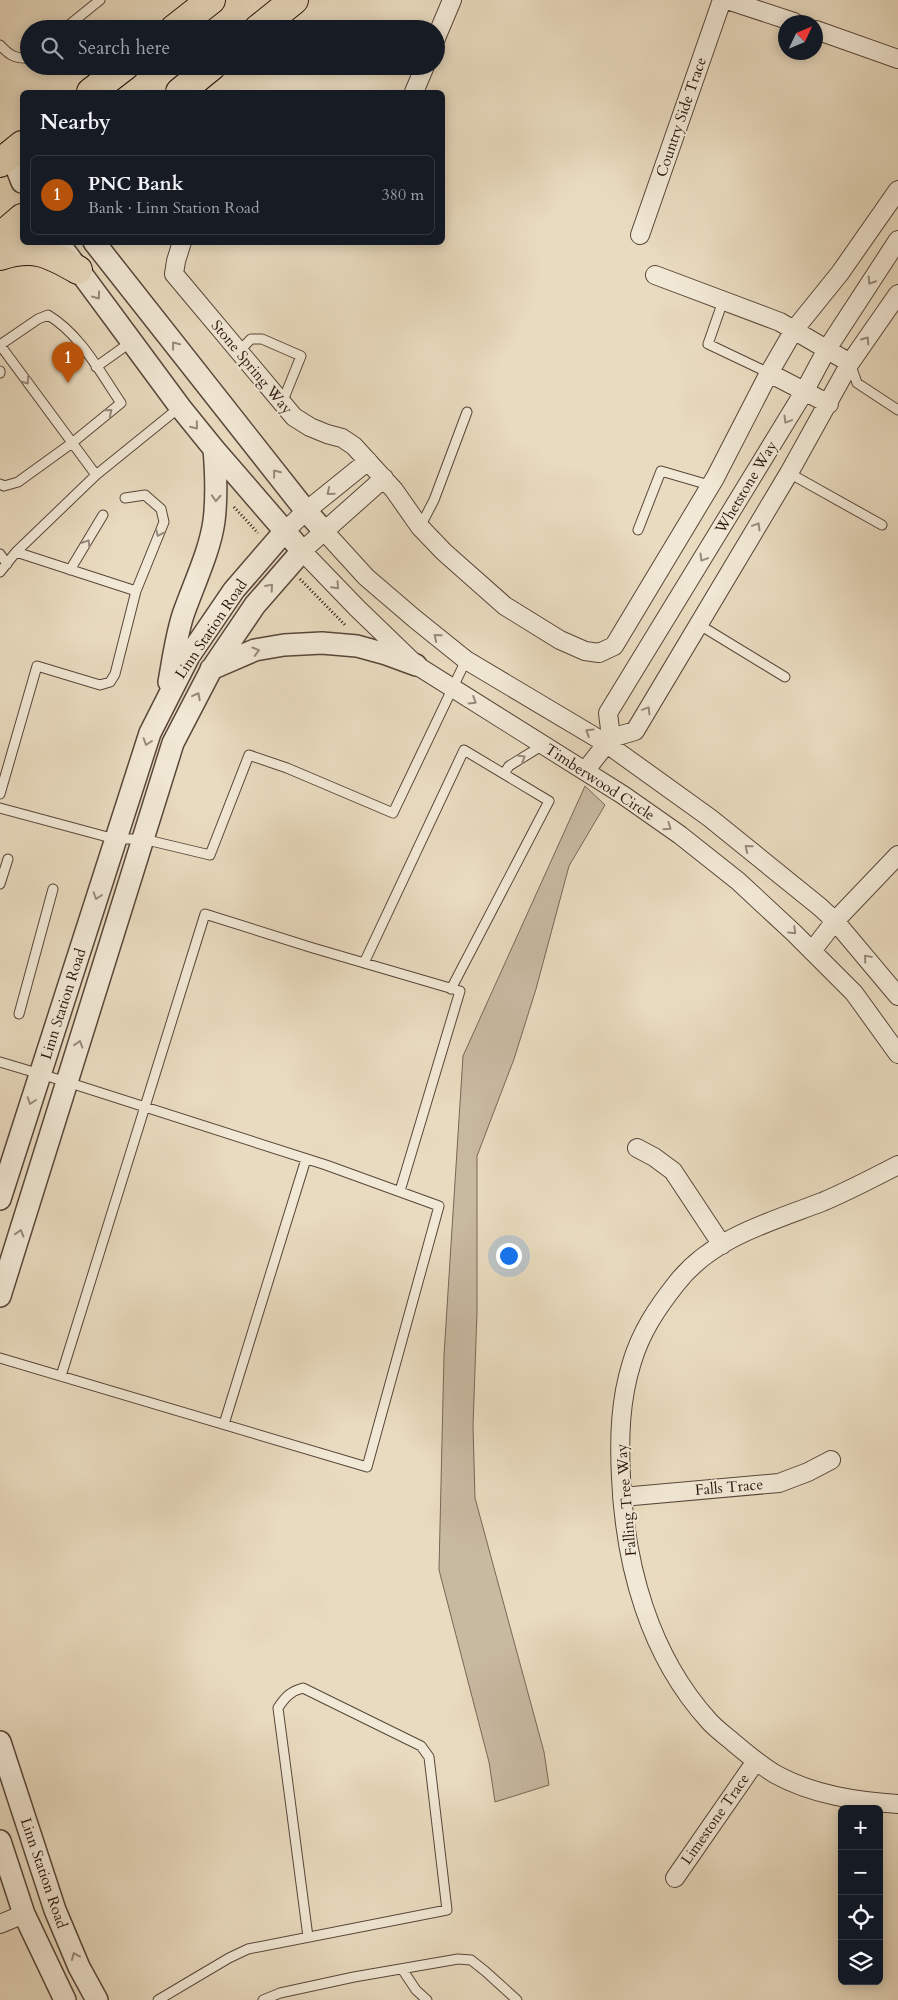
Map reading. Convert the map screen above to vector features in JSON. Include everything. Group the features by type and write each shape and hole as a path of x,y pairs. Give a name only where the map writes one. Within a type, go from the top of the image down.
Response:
{"main road":[{"path":"185,20 211,0"},
{"path":"269,20 294,0"},
{"path":"94,90 113,75"},
{"path":"182,90 201,75"},
{"path":"0,237 20,220"},
{"path":"0,256 22,250 42,253 57,258 78,270"}],"street":[{"path":"444,20 452,0"},
{"name":"Country Side Trace","path":"640,235 722,0"},
{"path":"727,0 778,17"},
{"path":"823,33 898,60"},
{"path":"415,90 421,75"},
{"path":"11,154 20,177"},
{"name":"Stone Spring Way","path":"181,245 174,274 294,417 310,427 342,438 354,446 394,490 420,527 444,552 505,606 560,640 585,651 599,653 614,646 709,485 794,330 840,273 898,190"},
{"name":"Whetstone Way","path":"898,240 827,349 804,392 608,713 609,741 635,731 789,472 850,363 898,294"},
{"path":"60,245 130,342 180,407 285,531 306,511 368,461"},
{"path":"96,245 306,511 366,577 466,660 609,741 710,818 820,906 835,921 898,996"},
{"path":"655,275 780,322 850,363"},
{"path":"769,373 828,404"},
{"path":"167,697 174,652 183,617 202,565 214,523 217,478 214,449"},
{"path":"302,550 325,532 384,478"},
{"name":"Timberwood Circle","path":"285,531 357,608 416,665 586,771 680,836 738,881 854,993 898,1054"},
{"name":"Linn Station Road","path":"0,1199 150,733 189,656 234,590 285,531"},
{"name":"Linn Station Road","path":"0,1296 173,743 211,670 255,604 302,550"},
{"path":"211,670 255,650 284,645 322,643 356,646 416,665"},
{"path":"586,771 609,741"},
{"path":"812,951 835,921 898,855"},
{"path":"637,1148 654,1156 673,1171 722,1245"},
{"name":"Falling Tree Way","path":"898,1165 831,1198 747,1230 698,1262 677,1282 651,1318 641,1338 630,1369 622,1405 619,1440 626,1539 637,1588 658,1645 693,1703 711,1724 756,1761 776,1774 799,1785 837,1797 898,1804"},
{"name":"Falls Trace","path":"622,1497 779,1483 808,1472 831,1460"},
{"name":"Linn Station Road","path":"0,1742 55,1910 79,1966 97,2000"},
{"name":"Limestone Trace","path":"675,1878 756,1761"},
{"name":"Linn Station Road","path":"0,1841 24,1914 65,2000"},
{"path":"0,1924 24,1914"}],"lane":[{"path":"75,20 100,0"},
{"path":"0,45 6,52 16,58 20,58"},
{"path":"723,301 708,344 769,373"},
{"path":"0,484 4,486 18,482 72,443 121,402 82,347 59,321 48,315 38,319 0,345 72,443 96,475"},
{"path":"239,351 251,339 262,338 301,356 282,404"},
{"path":"96,367 130,342"},
{"path":"850,363 857,383 898,410"},
{"path":"0,572 16,552 96,475 180,407"},
{"path":"420,527 434,500 467,412"},
{"path":"638,530 661,471 709,485"},
{"path":"789,472 882,525"},
{"path":"0,794 36,666 100,685 110,682 115,674 136,591 164,522 161,509 145,495 125,498"},
{"path":"70,570 103,515"},
{"path":"16,552 136,591"},
{"path":"0,554 7,564"},
{"path":"698,624 785,677"},
{"path":"0,808 115,840 143,839 210,855 249,755 287,768 394,813 466,660"},
{"path":"504,774 509,766 544,745"},
{"path":"364,963 464,750 549,801 450,989"},
{"path":"0,884 8,860"},
{"path":"19,1014 52,889"},
{"path":"61,1376 205,914 460,991 400,1191"},
{"path":"0,1062 306,1159 439,1206 367,1467 0,1358"},
{"path":"224,1424 306,1159"},
{"path":"158,2000 229,1958 248,1949 447,1910 429,1757 421,1746 304,1688 294,1690 278,1708 308,1936"},
{"path":"263,2000 280,1993 458,1959 471,1960 516,2000"},
{"path":"402,1969 416,1990 427,2000"}],"path":[{"path":"231,504 262,538"},
{"path":"296,575 350,630"}],"shaded area":[{"path":"585,786 605,805 569,866 536,989 514,1059 477,1156 477,1311 473,1426 475,1498 544,1752 549,1785 495,1802 489,1762 439,1570 444,1355 463,1056"}],"place":[{"name":"PNC Bank","path":"68,383"}]}
